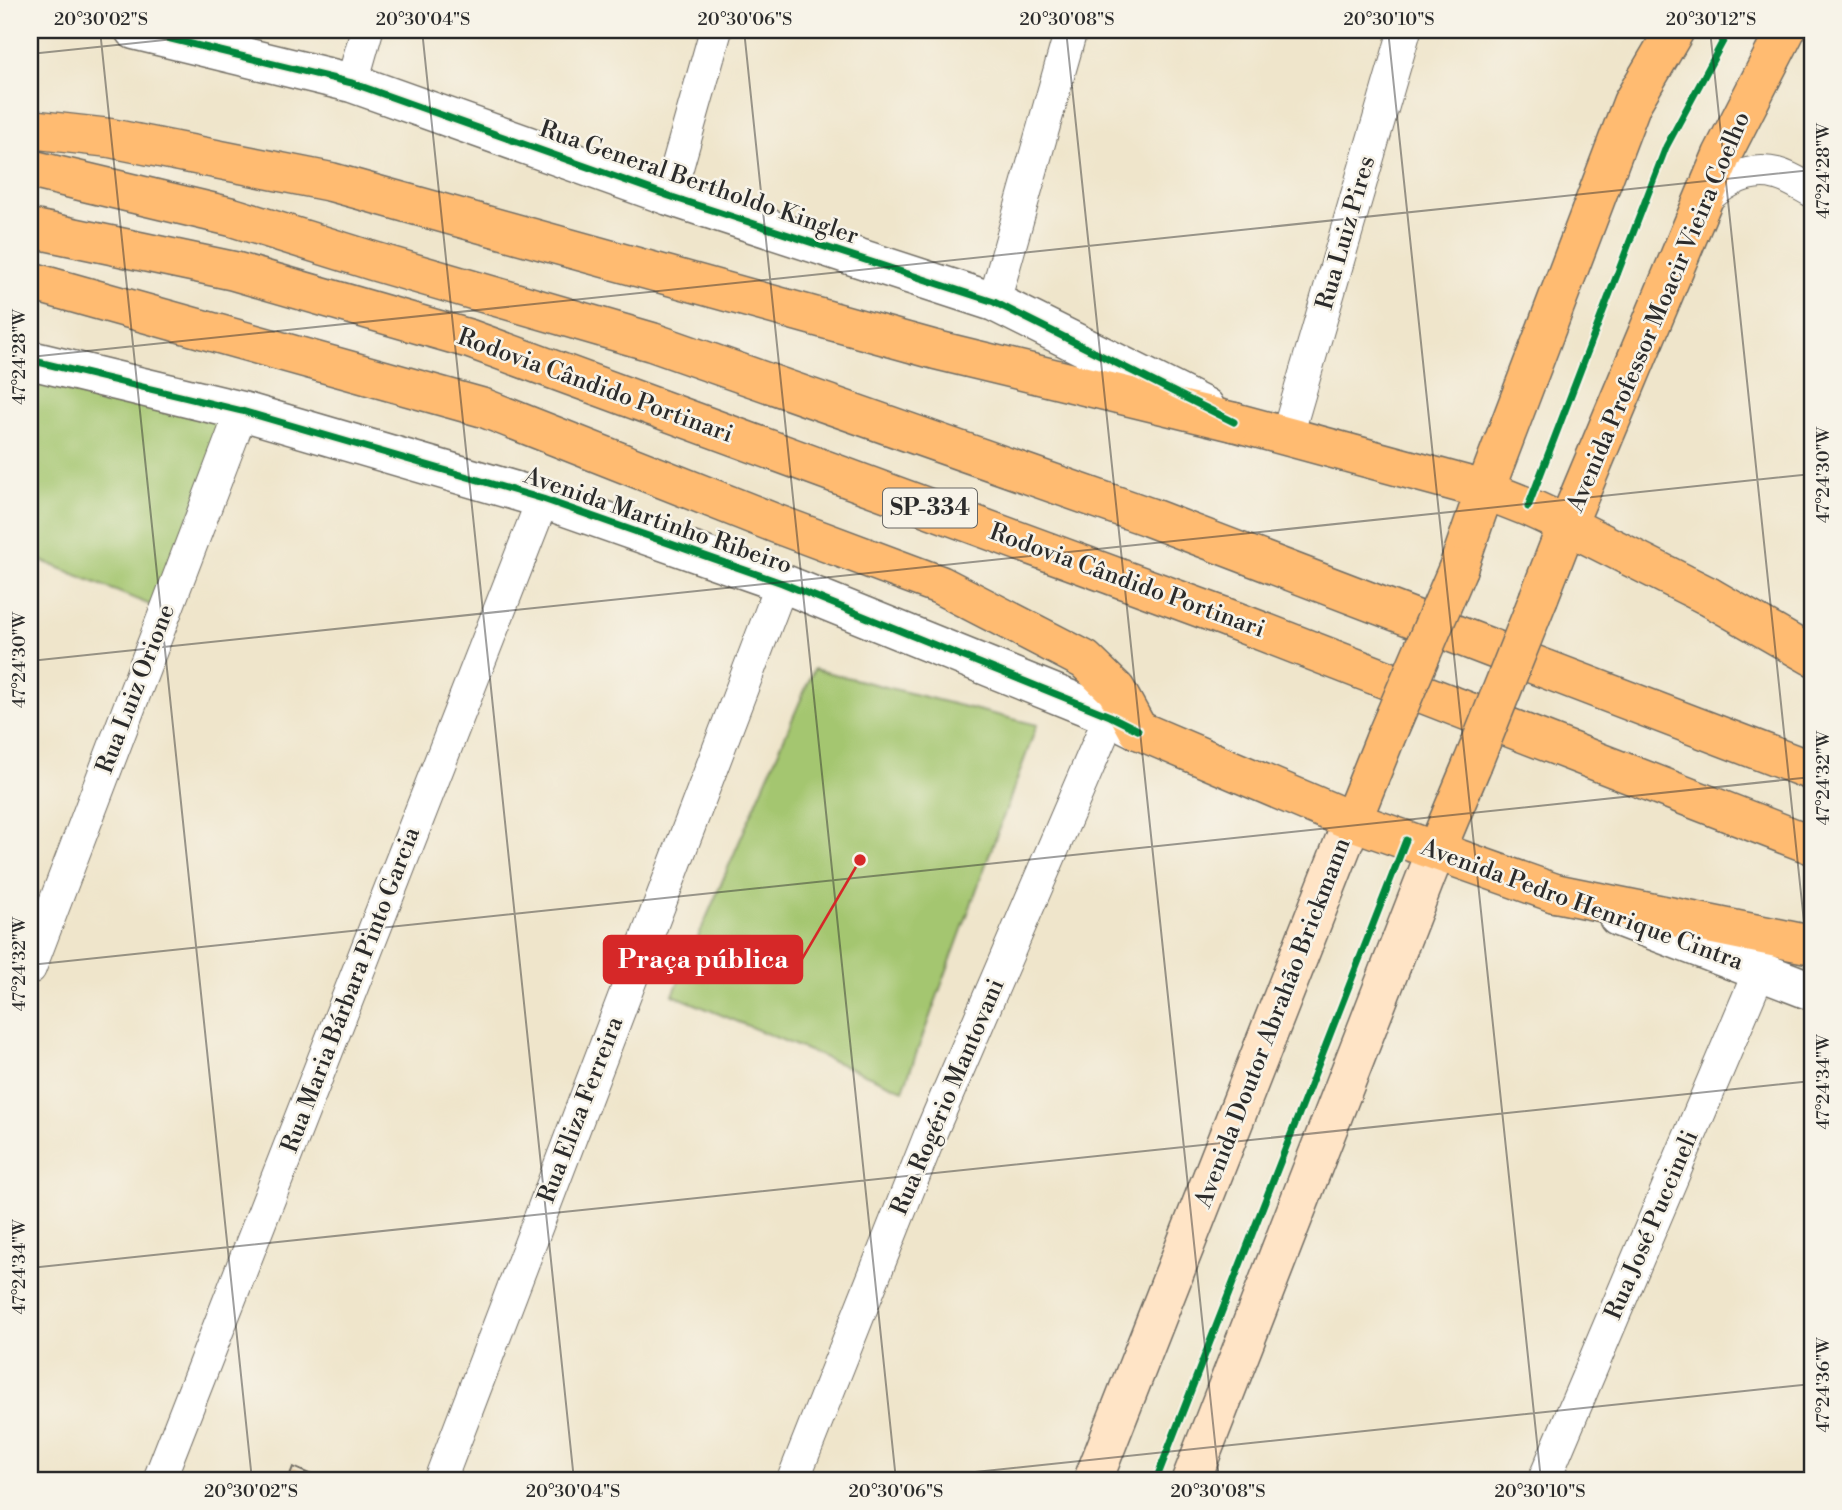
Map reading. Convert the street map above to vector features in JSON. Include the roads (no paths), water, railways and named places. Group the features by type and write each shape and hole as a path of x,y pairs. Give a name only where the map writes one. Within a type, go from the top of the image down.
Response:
{"main road":[{"path":"1485,490 1632,103 1675,30"},
{"name":"Avenida Professor Moacir Vieira Coelho","path":"1436,851 1567,525 1702,201 1722,155 1786,30"},
{"path":"30,129 110,138 331,182 936,350 1234,422 1485,490 1567,525 1708,596 1812,656"},
{"name":"Rodovia Cândido Portinari","path":"30,169 232,217 652,342 1149,517 1812,771"},
{"name":"Rodovia Cândido Portinari","path":"30,228 234,271 470,339 1212,612 1812,845"},
{"path":"30,282 484,408 776,524 940,585 1085,660 1116,690 1124,723"},
{"name":"Avenida Doutor Abrahão Brickmann","path":"1093,1480 1352,821 1458,568 1485,490"},
{"name":"Avenida Martinho Ribeiro","path":"1124,723 1352,821"},
{"name":"Avenida Pedro Henrique Cintra","path":"1352,821 1555,893"},
{"path":"1191,1480 1436,851"},
{"path":"1555,893 1798,941"}],"street":[{"name":"Rua General Bertholdo Kingler","path":"134,30 352,83 669,196 994,302 1234,422"},
{"path":"352,83 367,30"},
{"path":"669,196 716,30"},
{"path":"994,302 1071,30"},
{"name":"Rua Luiz Pires","path":"1287,436 1405,30"},
{"path":"1702,201 1718,187 1736,177 1755,173 1776,174 1812,191"},
{"name":"Avenida Martinho Ribeiro","path":"30,360 242,411 543,499 782,583 1124,723"},
{"name":"Rua Luiz Orione","path":"30,968 242,411"},
{"name":"Rua Maria Bárbara Pinto Garcia","path":"159,1480 543,499"},
{"name":"Rua Eliza Ferreira","path":"440,1480 782,583"},
{"path":"1708,596 1812,635"},
{"name":"Rua Rogério Mantovani","path":"793,1480 932,1130 1124,723"},
{"name":"Avenida Pedro Henrique Cintra","path":"1555,893 1812,990"},
{"path":"1760,970 1766,956 1798,941"},
{"name":"Rua José Puccineli","path":"1544,1480 1760,970"}],"place":[{"name":"Praça pública","path":"860,860"}]}
